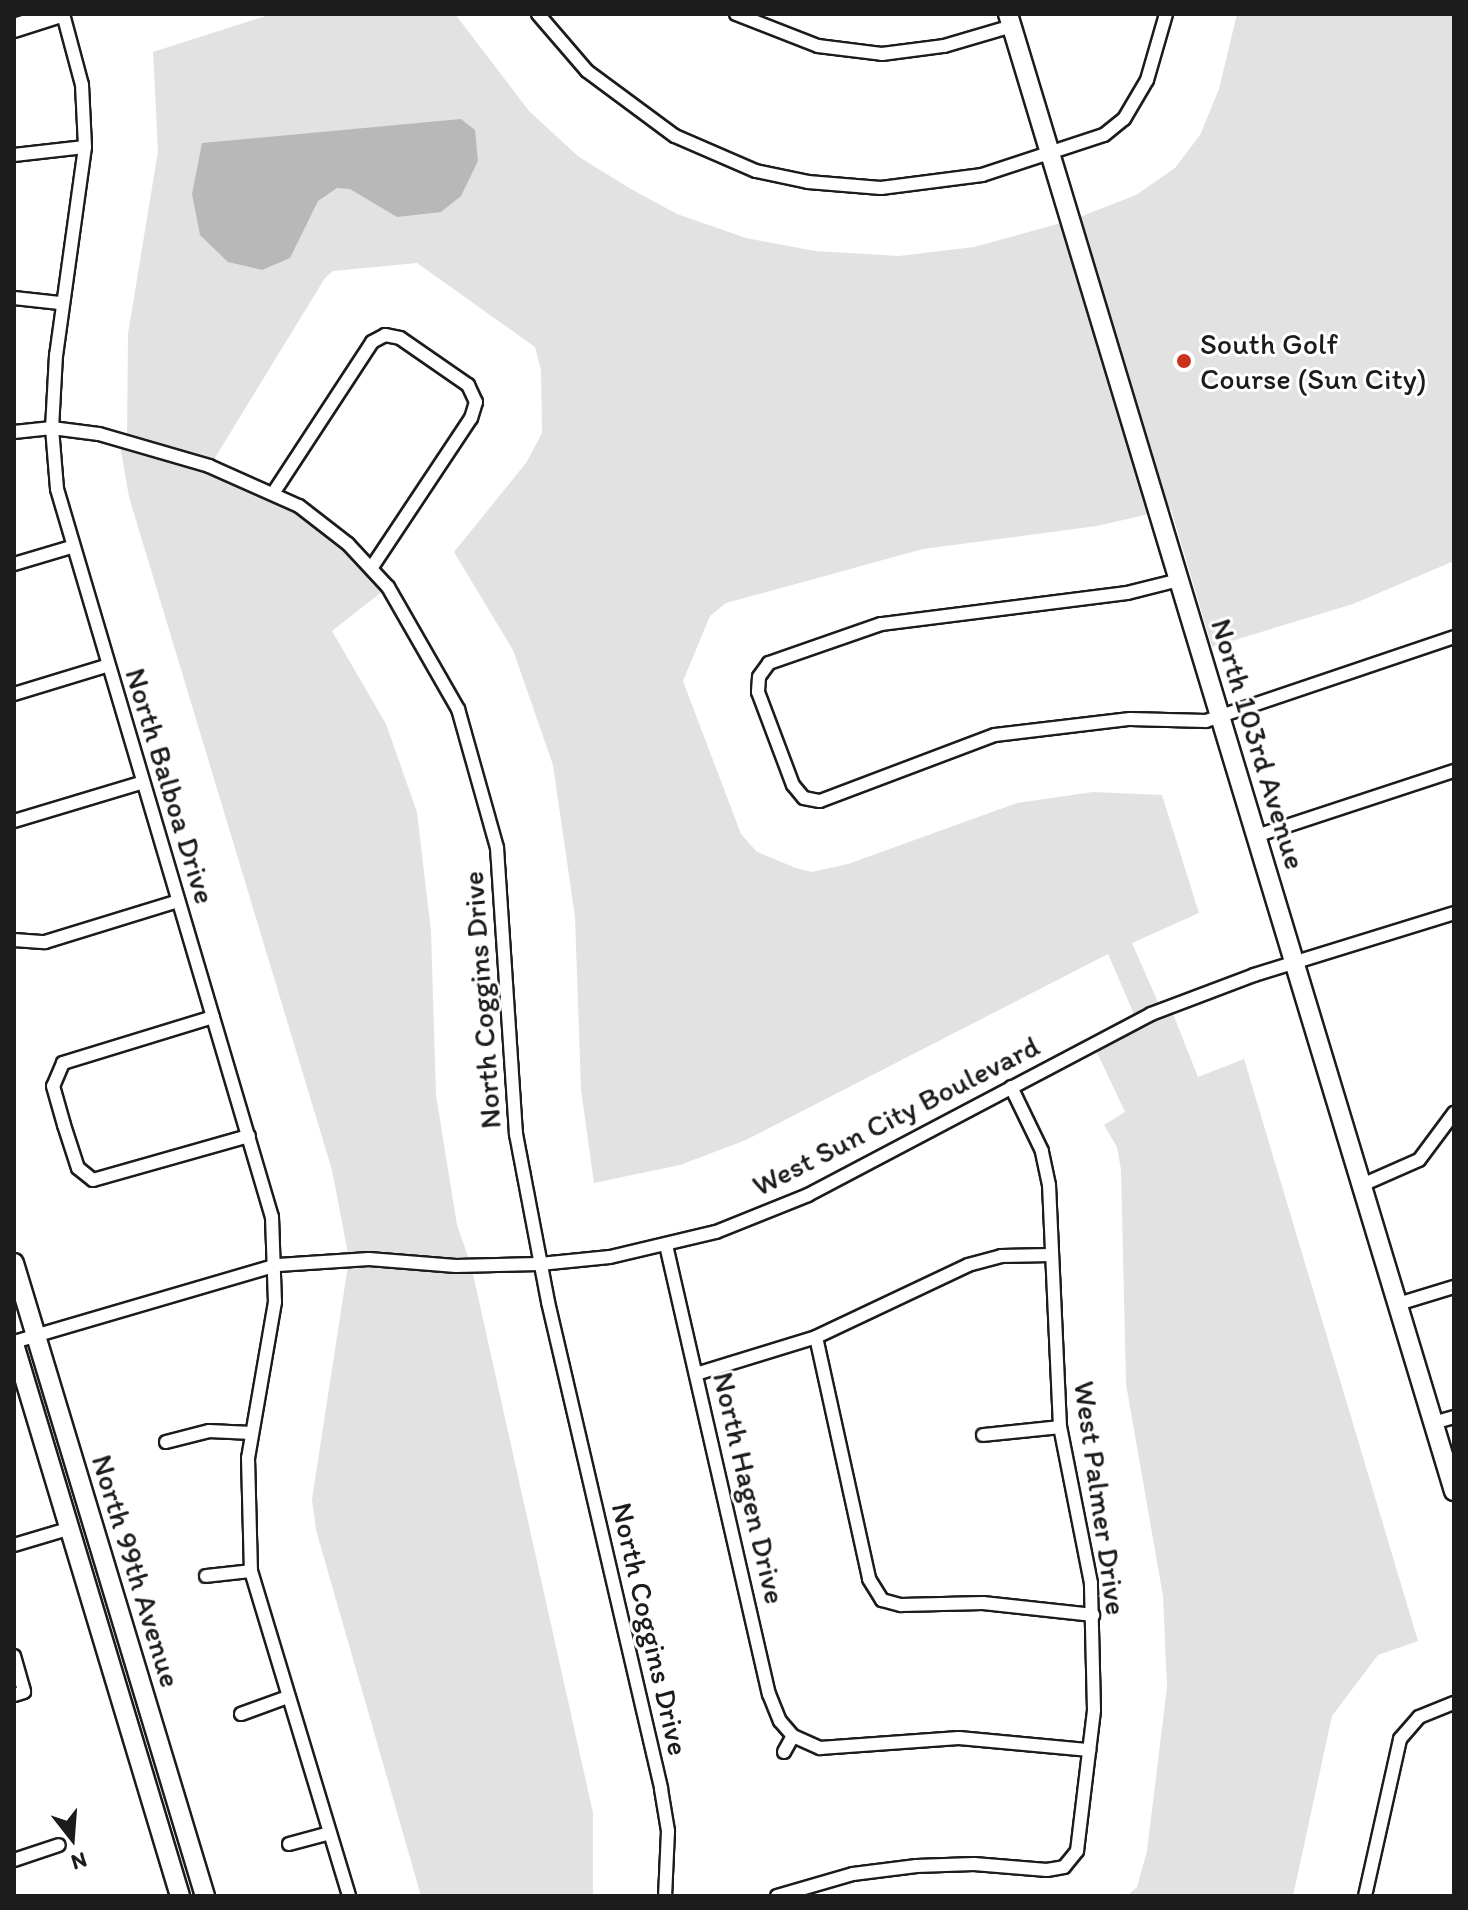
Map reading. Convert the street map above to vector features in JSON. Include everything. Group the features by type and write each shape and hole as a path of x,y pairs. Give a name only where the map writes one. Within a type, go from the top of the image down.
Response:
{"street":[{"path":"14,28 60,14"},
{"name":"North Balboa Drive","path":"60,14 82,85 85,147 81,202 60,303 52,428 57,489 106,666 272,1217 278,1265 247,1482 251,1571 349,1896"},
{"path":"538,14 565,49 640,114 675,136 756,171 842,187 910,187 982,175 1104,135 1124,119 1147,80 1166,14"},
{"path":"736,14 818,46 882,54 944,46 1010,20"},
{"name":"North 103rd Avenue","path":"1010,20 1454,1491"},
{"path":"14,155 85,147"},
{"path":"14,298 60,303"},
{"path":"274,492 372,342 385,335 400,338 468,385 476,402 471,418 372,567"},
{"name":"North Coggins Drive","path":"14,432 52,428 99,434 189,460 274,492 323,522 372,567 406,612 447,685 490,812 501,878 511,1100 540,1264 661,1789 668,1831 665,1896"},
{"path":"14,564 71,547"},
{"path":"1179,580 1127,593 894,621 769,663 759,677 758,692 797,791 820,801 995,735 1130,719 1186,723 1220,717 1454,637"},
{"path":"14,694 106,666"},
{"path":"1256,836 1454,771"},
{"path":"14,821 141,783"},
{"path":"14,940 45,942 178,901"},
{"name":"West Sun City Boulevard","path":"14,1343 278,1265 369,1259 456,1266 540,1264 666,1245 716,1232 808,1195 1151,1014 1294,962 1454,913"},
{"path":"213,1017 63,1063 53,1086 64,1125 78,1168 93,1180 249,1136"},
{"name":"West Palmer Drive","path":"777,1896 853,1874 916,1866 1064,1867 1077,1851 1089,1750 1093,1615 1060,1427 1042,1151 1011,1087"},
{"path":"1362,1185 1419,1160 1454,1113"},
{"name":"North Hagen Drive","path":"666,1245 772,1707 793,1736"},
{"path":"696,1374 816,1337 968,1265 1001,1256 1051,1255"},
{"name":"North 99th Avenue","path":"14,1263 205,1896"},
{"path":"1398,1304 1454,1287"},
{"path":"816,1337 869,1579 882,1600 901,1605 983,1603 1093,1615"},
{"name":"North 99th Avenue","path":"14,1343 180,1896"},
{"path":"1433,1423 1454,1417"},
{"path":"983,1435 1060,1427"},
{"path":"41,1436 64,1429"},
{"path":"166,1442 209,1431 252,1433"},
{"path":"14,1545 68,1529"},
{"path":"206,1576 251,1571"},
{"path":"14,1656 19,1693"},
{"path":"241,1714 288,1697"},
{"path":"1365,1896 1400,1739 1419,1717 1454,1703"},
{"path":"784,1752 793,1736 820,1748 959,1738 1089,1750"},
{"path":"289,1844 330,1833"},
{"path":"14,1860 59,1845"}],"shaded area":[{"name":"South Golf Course (Sun City)","path":"272,14 455,14 529,111 579,157 631,189 677,214 746,238 815,251 899,256 974,247 1072,220 1136,195 1175,168 1200,135 1219,89 1237,14 1454,14 1454,561 1353,604 1212,647 1171,509 1097,526 923,549 726,603 710,616 683,681 741,834 757,852 812,872 848,864 1017,803 1093,792 1162,795 1199,913 1132,943 1161,1009 1170,1006 1198,1077 1244,1059 1418,1641 1378,1655 1332,1716 1293,1896 1127,1896 1137,1887 1147,1851 1167,1687 1163,1596 1126,1384 1121,1170 1117,1147 1104,1125 1125,1112 1093,1044 1137,1021 1108,954 746,1140 680,1165 594,1183 581,1090 575,917 553,765 513,650 454,552 526,463 542,433 541,370 535,347 417,263 333,271 325,278 210,466 299,506 388,587 332,631 386,724 417,812 431,931 436,1095 457,1225 471,1265 593,1813 593,1896 421,1896 316,1530 312,1499 349,1259 332,1170 129,497 119,440 127,441 128,334 158,151 153,52"},
{"path":"461,119 475,130 478,161 461,196 441,212 397,217 350,189 337,188 318,201 290,258 262,270 228,262 200,235 192,194 202,143"}],"place":[{"name":"South Golf Course (Sun City)","path":"1184,361"}]}
